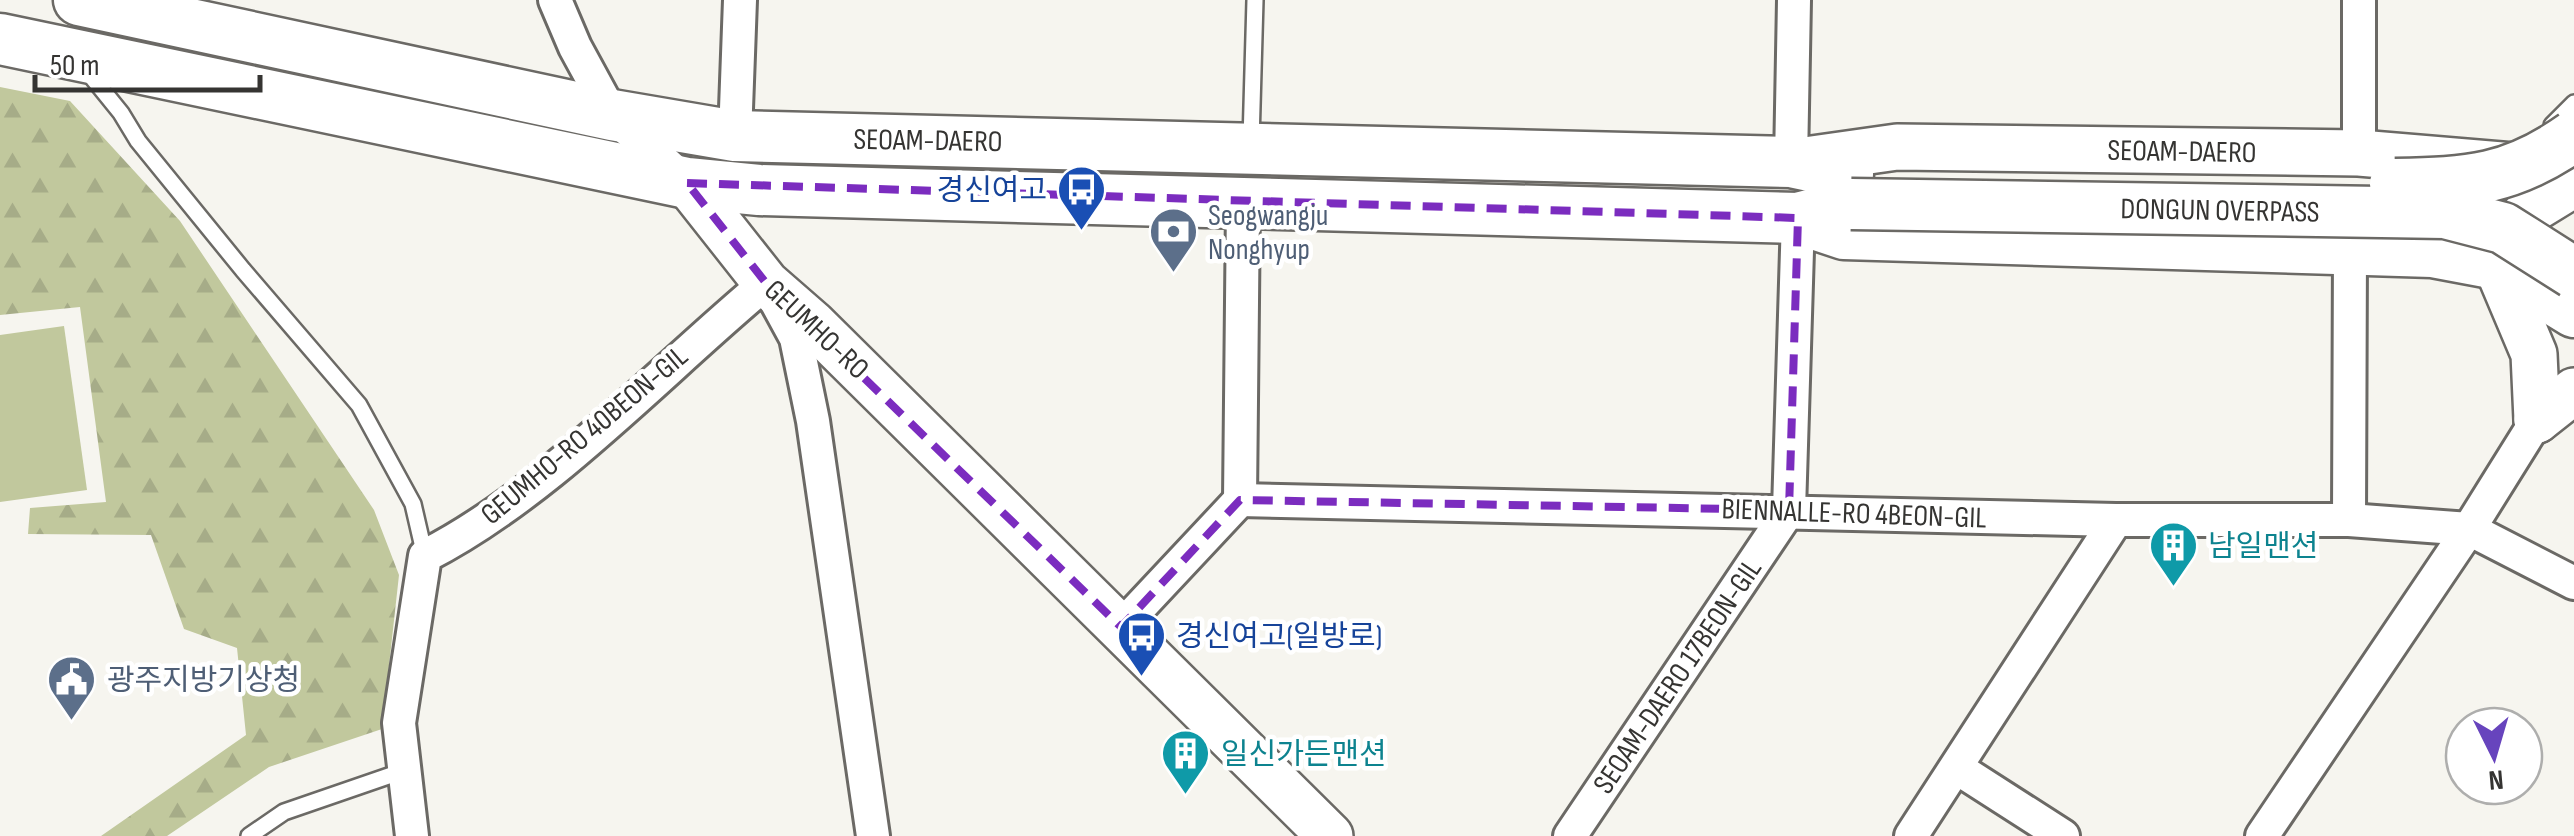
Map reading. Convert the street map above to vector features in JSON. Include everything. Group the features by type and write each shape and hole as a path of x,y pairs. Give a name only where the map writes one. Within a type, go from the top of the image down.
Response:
{"main road":[{"name":"SEOAM-DAERO","path":"79,0 612,115 736,136 1791,162 1850,189"},
{"name":"SEOAM-DAERO","path":"0,39 687,183 760,190 1798,218 1850,189"},
{"name":"DONGUN OVERPASS","path":"1850,189 2453,183 2510,173 2544,157 2535,144"},
{"name":"DONGUN OVERPASS","path":"1850,189 2446,214 2504,228 2574,272"},
{"path":"1798,218 1844,234 2432,252 2496,264 2574,312"}],"street":[{"name":"GEUMHO-RO","path":"555,0 612,115 687,183 766,283 814,324 1121,627 1318,832"},
{"path":"736,136 740,0"},
{"path":"1791,162 1794,0"},
{"path":"2359,0 2359,154"},
{"name":"SEOAM-DAERO","path":"1791,162 1896,148 2359,154 2535,144 2574,171"},
{"path":"2537,420 2534,354 2496,264 2525,214 2574,184"},
{"path":"1121,627 1240,500 1244,203"},
{"path":"1789,510 1798,218"},
{"path":"2349,520 2350,249"},
{"path":"766,283 796,338 810,404 873,836"},
{"name":"GEUMHO-RO 40BEON-GIL","path":"425,556 456,540 556,466 766,283"},
{"path":"2262,836 2537,420 2574,390"},
{"name":"BIENNALLE-RO 4BEON-GIL","path":"1240,500 2116,520 2349,520 2468,529"},
{"name":"SEOAM-DAERO 17BEON-GIL","path":"1570,836 1789,510"},
{"path":"1911,836 2116,520"},
{"path":"2468,529 2574,583"},
{"path":"412,836 399,724 425,556"},
{"path":"1957,768 2063,836"}],"lane":[{"path":"1251,149 1255,0"},
{"path":"75,57 208,227 359,405 413,504 425,556"},
{"path":"2535,144 2574,103"},
{"path":"249,836 284,812 403,771"}],"highlighted area":[{"path":"687,183 1798,218 1789,510 1240,500 1121,627 766,283"}],"green space":[{"path":"0,87 70,101 180,221 374,510 399,575 382,729 269,767 167,836 101,836 246,735 237,648 184,629 151,535 28,534 30,508 106,502 80,307 0,315"},
{"path":"64,326 87,490 0,502 0,335"}],"place":[{"name":"경신여고","path":"1082,232"},
{"name":"Seogwangju Nonghyup","path":"1173,274"},
{"name":"남일맨션","path":"2173,588"},
{"name":"경신여고(일방로)","path":"1141,678"},
{"name":"광주지방기상청","path":"72,722"},
{"name":"일신가든맨션","path":"1186,796"}]}
